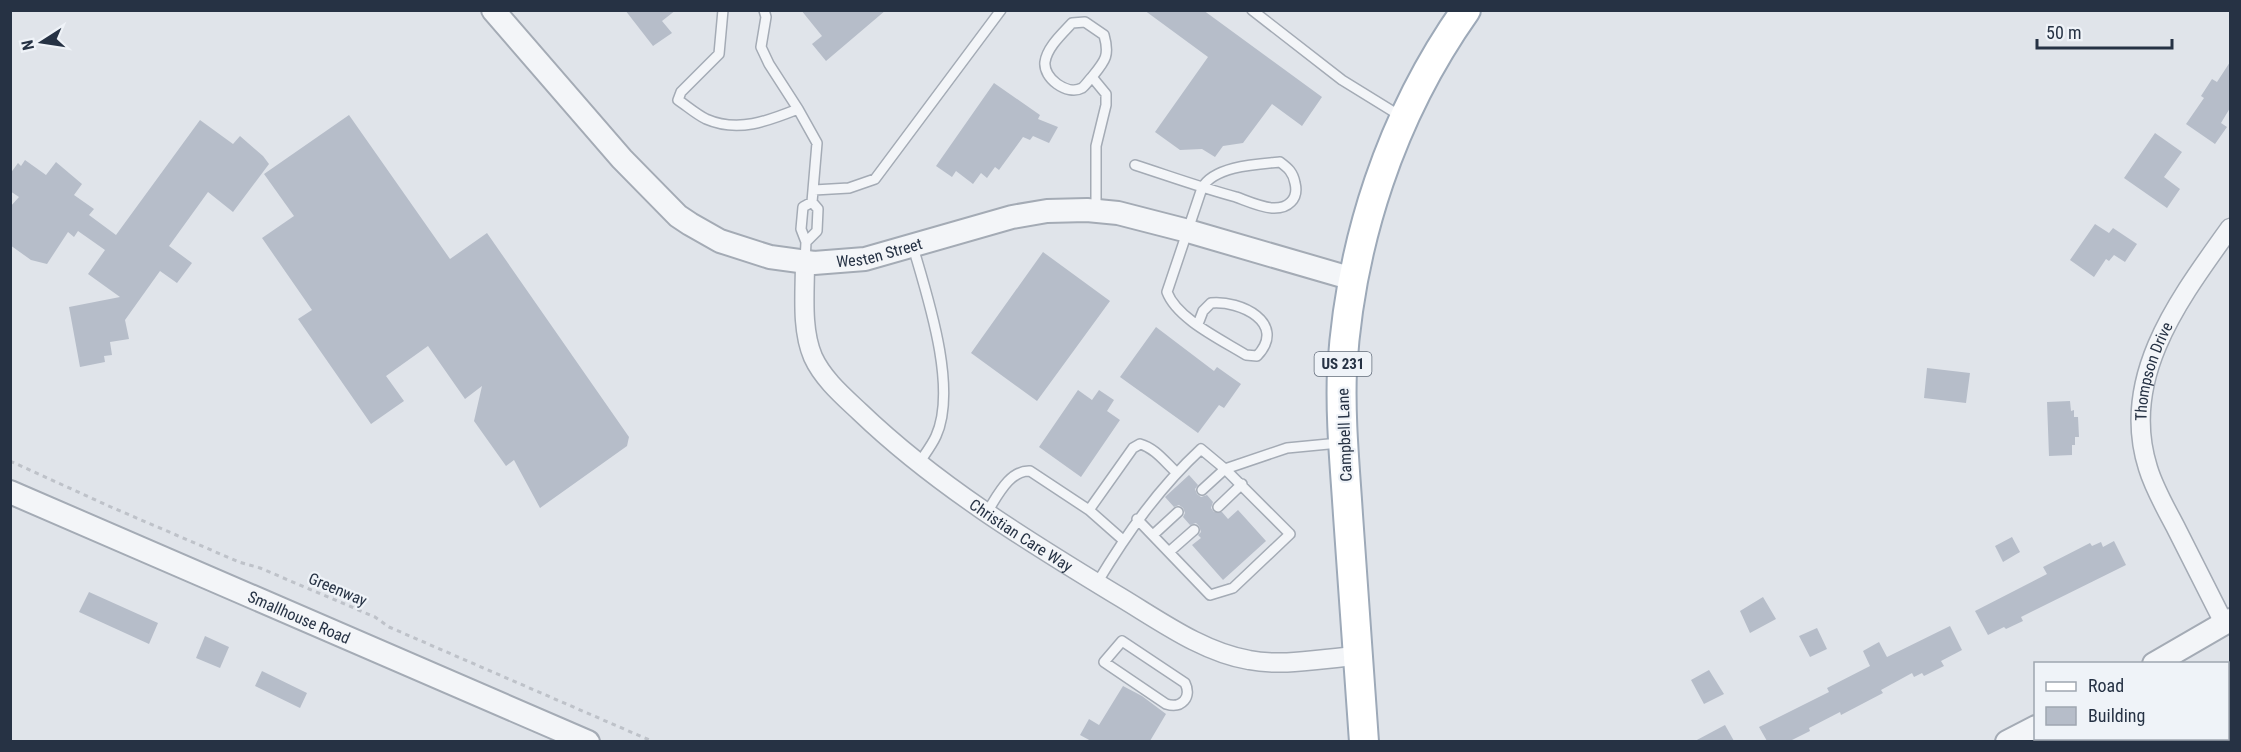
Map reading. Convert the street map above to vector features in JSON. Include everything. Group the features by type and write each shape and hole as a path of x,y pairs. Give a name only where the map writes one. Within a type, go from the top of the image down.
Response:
{"main road":[{"name":"Campbell Lane","path":"1364,741 1344,442 1342,373 1346,328 1361,240 1375,193 1404,119 1446,39 1466,10"}],"street":[{"name":"Westen Street","path":"493,10 615,150 678,216 701,231 740,249 770,258 806,252 845,262 865,259 1026,214 1064,210 1096,211 1118,213 1188,231 1353,279"},
{"name":"Thompson Drive","path":"2227,622 2153,483 2145,456 2140,424 2146,375 2161,335 2195,277 2230,228"},
{"name":"Christian Care Way","path":"806,252 806,322 809,346 814,359 838,392 885,437 919,463 987,512 1097,583 1191,638 1221,652 1249,660 1274,662 1358,656"},
{"name":"Smallhouse Road","path":"10,492 588,741"},
{"path":"2156,662 2227,622"},
{"path":"2007,741 2034,728"}],"lane":[{"path":"723,10 719,54 681,92 678,100 705,118 728,126 759,124 798,110"},
{"path":"764,10 766,17 761,47 817,143 812,201 803,207 801,228 806,252"},
{"path":"814,190 849,189 875,179 1001,10"},
{"path":"1252,10 1342,80 1404,119"},
{"path":"1072,22 1085,22 1104,35 1108,51 1106,59 1092,77 1082,88 1073,89 1061,86 1047,75 1045,60 1049,50 1072,22"},
{"path":"1092,77 1106,94 1106,105 1096,146 1096,211"},
{"path":"1135,165 1202,188 1272,208 1285,206 1292,201 1296,188 1290,170 1280,162 1250,164 1215,174 1206,180 1202,188 1167,292 1171,303 1198,324 1246,355 1257,356 1264,348 1267,336 1264,324 1255,313 1239,306 1220,302 1210,303 1203,311 1198,324"},
{"path":"806,252 817,231 818,209 812,201"},
{"path":"912,246 939,348 943,384 942,414 937,435 919,463"},
{"path":"1202,490 1225,469 1287,448 1344,442"},
{"path":"1089,510 1133,448 1140,444 1155,452 1176,472"},
{"path":"1097,583 1137,519 1176,472 1202,449 1242,484 1290,534 1233,588 1210,595 1137,519"},
{"path":"987,512 1007,482 1025,471 1030,471 1089,510 1123,540"},
{"path":"1218,507 1242,484"},
{"path":"1153,535 1178,512"},
{"path":"1169,552 1194,530"},
{"path":"1122,641 1185,682 1188,697 1182,704 1174,707 1166,704 1104,662 1122,641"}],"path":[{"name":"Greenway","path":"10,460 111,507 375,617 389,627 449,654 654,741"}],"building":[{"path":"625,10 676,10 662,21 672,33 653,46"},
{"path":"801,10 886,10 826,61 812,44 822,36"},
{"path":"1144,10 1203,10 1322,97 1302,126 1272,104 1243,143 1223,146 1215,157 1202,149 1180,150 1155,132 1208,57"},
{"path":"2230,62 2230,108 2221,123 2227,127 2215,144 2186,124 2204,98 2201,96 2212,79 2217,82"},
{"path":"994,83 1040,115 1038,119 1058,127 1049,143 1033,136 1030,140 1023,137 999,170 995,167 987,178 981,173 973,184 956,171 952,177 936,166"},
{"path":"349,115 450,259 487,233 629,437 627,446 540,508 514,460 506,466 474,421 482,386 465,399 428,346 386,376 404,401 371,424 298,319 312,310 262,238 294,216 264,174"},
{"path":"200,120 233,144 240,136 269,164 233,212 208,192 169,246 192,263 177,283 160,271 125,320 129,339 110,342 112,355 104,356 105,362 80,367 69,307 120,297 88,274 105,250 78,231 74,237 68,232 47,264 31,260 10,245 10,207 19,197 10,191 10,174 18,163 21,166 25,160 46,175 56,162 82,184 74,195 94,209 89,215 116,235"},
{"path":"2155,133 2182,152 2164,177 2180,189 2167,208 2124,178"},
{"path":"2095,224 2109,233 2113,228 2137,244 2125,262 2114,255 2109,261 2106,259 2094,277 2070,260"},
{"path":"1043,252 1110,301 1037,401 971,353"},
{"path":"1156,327 1214,371 1217,367 1241,384 1224,408 1219,405 1198,433 1120,377"},
{"path":"1927,368 1970,373 1966,403 1924,398"},
{"path":"1078,390 1092,400 1099,390 1114,400 1107,411 1120,420 1081,477 1039,447"},
{"path":"2070,401 2074,417 2078,417 2079,437 2075,437 2072,455 2049,456 2047,402"},
{"path":"1189,475 1198,485 1195,489 1197,494 1201,497 1207,495 1213,502 1211,508 1214,512 1222,512 1228,519 1238,510 1266,541 1223,580 1192,545 1201,538 1198,535 1201,532 1199,526 1196,523 1190,525 1183,517 1185,513 1183,508 1179,505 1174,507 1165,497"},
{"path":"2012,537 2020,552 2003,562 1995,546"},
{"path":"2114,541 2126,565 2021,617 2023,621 1988,635 1975,611 2047,574 2043,567 2090,543 2092,546 2101,542 2103,547"},
{"path":"89,592 158,623 149,644 79,612"},
{"path":"1763,597 1776,619 1750,633 1740,611"},
{"path":"1950,626 1962,650 1941,661 1944,666 1924,676 1922,673 1914,677 1912,673 1881,690 1883,693 1841,715 1840,712 1809,728 1810,731 1790,741 1767,741 1759,727 1829,692 1827,688 1870,666 1863,651 1879,642 1887,657"},
{"path":"1817,628 1827,649 1810,657 1799,636"},
{"path":"205,636 229,647 220,668 196,658"},
{"path":"1709,670 1724,694 1704,704 1691,680"},
{"path":"262,671 307,693 300,708 255,686"},
{"path":"1123,686 1142,696 1166,714 1150,741 1091,741 1080,735 1089,719 1099,725"},
{"path":"1725,725 1734,741 1695,741"}]}
